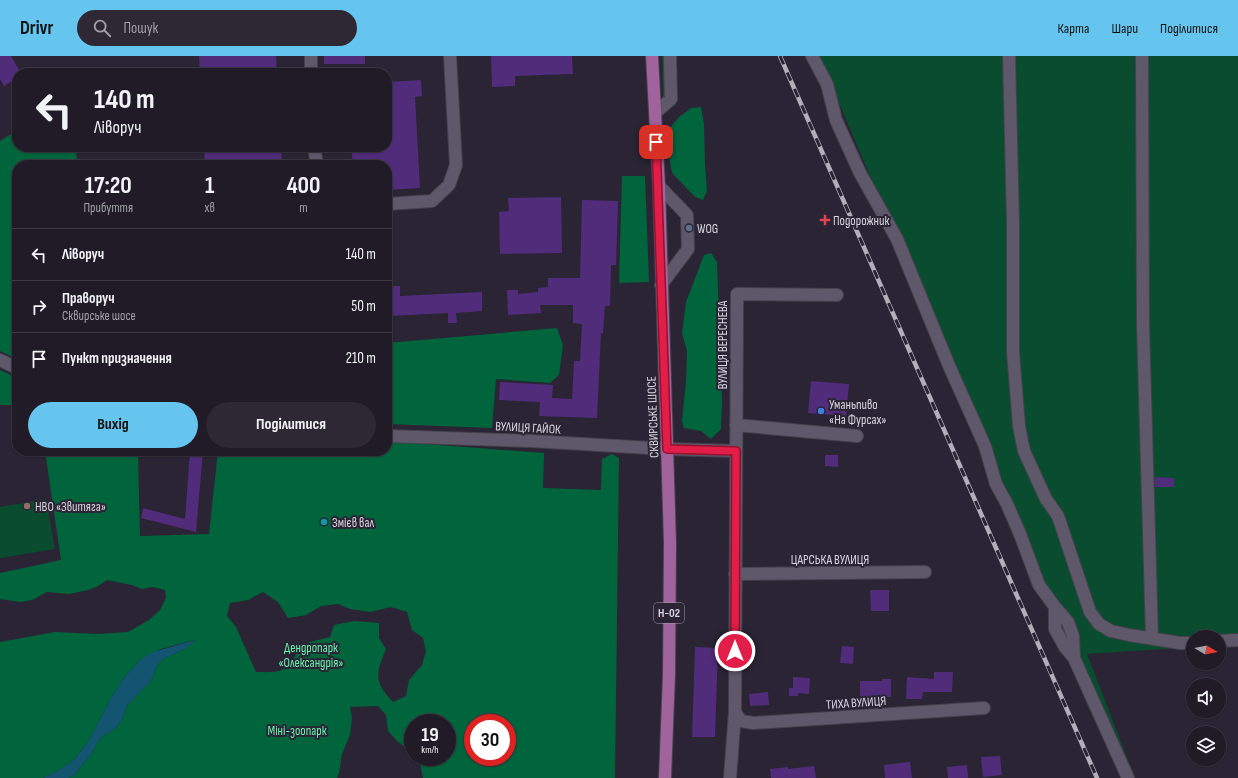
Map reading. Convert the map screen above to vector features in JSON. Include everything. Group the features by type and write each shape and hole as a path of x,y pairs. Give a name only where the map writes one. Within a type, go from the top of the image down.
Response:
{"main road":[{"name":"СКВИРСЬКЕ ШОСЕ","path":"652,56 659,186 670,543 669,675 665,778"}],"street":[{"path":"311,56 311,68"},
{"path":"392,204 432,201 449,185 456,165 450,56"},
{"path":"655,113 671,99 670,56"},
{"path":"812,56 827,84 836,120 857,166 897,239 950,368 985,446 996,484 1007,504 1020,534 1039,585 1055,607 1055,629 1065,647 1074,658 1128,778"},
{"path":"1009,56 1013,224 1013,352 1019,426 1024,451 1046,499 1058,516 1090,612 1099,624 1111,631 1129,635 1186,643"},
{"path":"1142,56 1143,325 1152,638"},
{"path":"659,186 687,214 688,222 688,249 661,285"},
{"name":"ВУЛИЦЯ ВЕРЕСНЕВА","path":"736,425 737,294 836,295"},
{"path":"0,360 12,366"},
{"path":"730,778 735,712 736,425 857,436"},
{"name":"ВУЛИЦЯ ГАЙОК","path":"392,436 532,441 667,449 736,451"},
{"name":"ЦАРСЬКА ВУЛИЦЯ","path":"735,574 926,572"},
{"path":"1226,641 1238,640"},
{"name":"ТИХА ВУЛИЦЯ","path":"735,712 741,721 753,723 984,708"}],"green space":[{"path":"662,56 664,56 665,98 663,101"},
{"path":"819,56 1238,56 1238,644 1226,640 1226,630 1186,630 1186,647 1087,654 1135,778 1126,778"},
{"path":"701,107 704,124 707,191 703,200 695,197 672,173 668,151 669,129 679,117 691,108"},
{"path":"12,133 12,152 76,152 77,160 12,160 12,357 0,351 0,141"},
{"path":"622,176 645,176 649,282 619,283"},
{"path":"711,253 717,262 722,401 721,429 711,439 701,431 684,428 682,421 687,351 682,333 686,302 704,255"},
{"path":"557,328 563,345 559,375 550,383 496,379 492,428 392,424 392,343"},
{"path":"0,370 12,376 12,405 0,405"},
{"name":"Дендропарк «Олександрія»","path":"392,441 544,453 543,488 601,490 602,459 612,454 619,458 615,778 423,778 421,766 456,766 456,714 404,714 404,746 388,731 386,715 378,706 350,707 352,718 350,735 342,754 337,778 68,778 74,775 91,754 100,738 116,728 122,719 127,705 151,681 157,666 163,659 186,648 194,640 161,649 138,662 124,678 113,695 88,742 75,759 61,769 43,778 0,778 0,642 55,632 98,634 128,632 149,620 160,610 166,598 165,590 153,587 142,589 132,585 107,580 88,590 69,594 47,592 32,600 20,602 0,599 0,573 61,560 46,456 138,456 140,536 209,534 217,456 392,456","holes":["263,592 278,602 288,618 306,615 321,606 338,604 350,609 370,612 391,607 407,612 412,630 423,638 426,651 422,665 409,680 406,696 393,702 379,683 378,677 380,665 386,649 379,638 379,623 354,621 334,625 330,637 302,644 291,662 282,670 273,672 256,672 236,627 227,616 230,603 248,600"]},
{"path":"46,499 55,549 0,558 0,507"}],"water":[{"path":"195,640 186,648 163,659 157,666 151,681 127,705 122,719 116,728 100,738 91,754 74,775 68,778 43,778 61,769 75,759 88,742 113,695 124,678 138,662 150,653"}],"building":[{"path":"0,56 11,56 18,68 12,68 12,81 4,86 0,79"},
{"path":"199,56 276,56 277,68 200,68"},
{"path":"324,56 365,56 365,64 324,64"},
{"path":"491,56 572,56 573,74 515,76 515,86 492,87"},
{"path":"421,80 422,96 415,97 420,188 392,190 392,160 352,160 352,152 392,152 392,82"},
{"path":"204,152 281,152 282,160 205,160"},
{"path":"561,197 562,253 500,254 499,212 509,211 508,198"},
{"path":"582,200 618,201 616,265 611,265 610,306 605,306 603,333 601,333 597,418 539,416 540,402 499,400 500,382 553,385 552,398 572,399 574,361 580,361 582,324 573,323 573,305 540,305 541,313 508,315 507,290 518,290 518,294 538,292 538,288 548,287 548,278 580,278"},
{"path":"392,286 400,286 400,296 482,292 482,311 456,313 457,323 448,323 448,313 392,316"},
{"path":"811,381 849,384 846,416 808,413"},
{"path":"825,455 838,455 838,467 825,466"},
{"path":"190,456 203,456 196,532 141,518 143,508 185,519"},
{"path":"1155,477 1174,478 1174,487 1155,487"},
{"path":"870,590 889,590 889,611 871,611"},
{"path":"842,646 854,647 853,664 840,663"},
{"path":"695,647 718,648 715,737 692,737"},
{"path":"934,672 953,672 952,692 923,692 922,699 906,699 907,677 934,679"},
{"path":"793,677 810,678 809,694 798,693 798,696 789,696 789,688 793,688"},
{"path":"882,679 891,679 891,697 860,699 860,681 882,681"},
{"path":"768,692 769,705 750,706 749,694"},
{"path":"1000,756 1002,775 983,777 981,757"},
{"path":"910,762 912,778 885,778 884,765"},
{"path":"967,765 968,778 948,778 947,767"},
{"path":"814,766 816,778 771,778 770,769 788,767 788,769"}],"railway":[{"path":"780,56 1097,778"}],"place":[{"name":"Подорожник","path":"825,220"},
{"name":"WOG","path":"689,228"},
{"name":"Уманьпиво «На Фурсах»","path":"821,411"},
{"name":"НВО «Звитяга»","path":"27,506"},
{"name":"Змієв вал","path":"324,522"}],"route":[{"path":"656,142 659,186 667,449 736,451 735,651"}],"park label":[{"name":"Міні-зоопарк","path":"297,730"}]}
